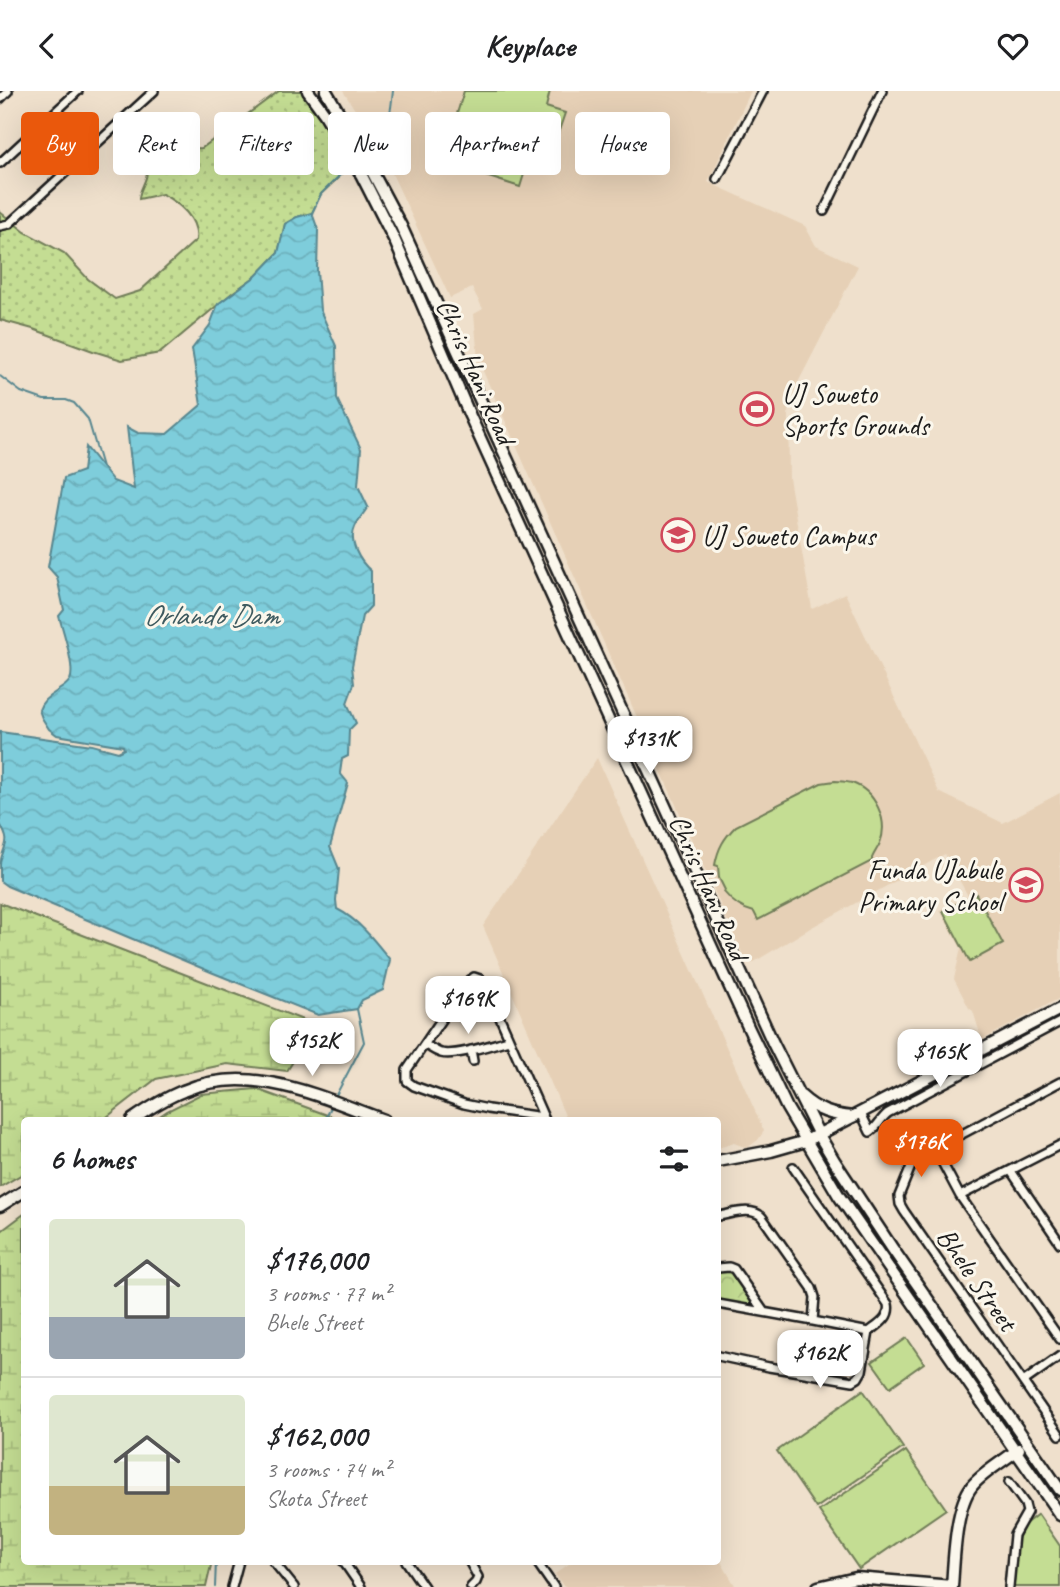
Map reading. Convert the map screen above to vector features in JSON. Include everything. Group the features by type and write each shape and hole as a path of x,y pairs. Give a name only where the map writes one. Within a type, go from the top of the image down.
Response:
{"main road":[{"name":"Chris Hani Road","path":"309,91 345,147 395,241 470,417 787,1108 857,1223 1060,1515"},
{"name":"Chris Hani Road","path":"326,91 401,226 818,1135 867,1211 1060,1490"},
{"path":"470,417 485,409"},
{"path":"721,1160 806,1141 1060,1009"},
{"path":"137,1117 183,1091 218,1081 246,1079 288,1087 325,1099 341,1105 356,1116"},
{"path":"796,1091 817,1109 834,1115 857,1115"},
{"path":"0,1206 21,1193"},
{"path":"818,1587 856,1578 895,1584 952,1587 957,1534 967,1494 977,1481 1027,1444"}],"street":[{"path":"0,99 8,91"},
{"path":"0,163 78,91"},
{"path":"0,226 9,224 154,91"},
{"path":"717,180 763,91"},
{"path":"824,211 883,91"},
{"path":"533,1117 464,1104 410,1083 406,1078 407,1070 469,979 476,976 486,986 543,1117"},
{"path":"857,1115 870,1132 888,1113 1060,1022"},
{"path":"425,1045 444,1053 471,1050 509,1039"},
{"path":"471,1050 473,1061"},
{"path":"1060,1082 934,1149 960,1196 1060,1339"},
{"path":"960,1196 1060,1145"},
{"name":"Bhele Street","path":"934,1149 914,1160 899,1196 900,1204 1060,1435"},
{"path":"721,1357 853,1381 862,1371 869,1332 888,1316 888,1304 793,1167"},
{"path":"1011,1171 1060,1243"},
{"path":"721,1216 752,1211 762,1217 812,1288 815,1297 813,1321"},
{"path":"721,1268 734,1269 764,1312"},
{"path":"721,1305 869,1332"},
{"path":"1023,1382 1060,1356"},
{"path":"1009,1482 1025,1504 1027,1512 1014,1535 1009,1587"},
{"path":"232,1587 238,1565"},
{"path":"276,1565 294,1587"},
{"path":"346,1565 361,1587"},
{"path":"409,1565 424,1587"},
{"path":"471,1565 478,1577 471,1587"},
{"path":"538,1565 549,1586"}],"shaded area":[{"name":"UJ Soweto Campus","path":"343,91 751,91 708,182 805,226 816,246 858,266 788,402 789,478 812,609 845,593 939,792 1003,823 1060,793 1060,998 982,1040 973,1011 954,979 961,948 940,910 968,896 945,854 754,962 746,962 478,360 474,314 483,309 472,288 450,298 393,175 411,175 411,112 356,112"},
{"path":"597,758 764,1131 758,1140 747,1148 734,1143 721,1147 721,1117 566,1117 483,926"},
{"path":"721,1562 736,1587 564,1587 555,1574 567,1565 721,1565"}],"green space":[{"path":"279,91 306,91 328,123 328,175 339,175 321,194 312,213 285,224 278,253 256,276 160,353 122,360 0,320 0,212 25,232 64,253 88,279 115,299 140,291 196,240 194,225 181,207 162,194 139,199 146,175 200,175 200,148 214,139 214,175 314,175 314,112 251,112"},
{"path":"464,91 550,91 546,107 565,113 561,125 561,112 457,112"},
{"path":"483,175 524,175 520,187"},
{"path":"835,781 860,787 878,807 883,825 882,834 872,861 758,920 754,912 737,905 724,892 718,866 715,865 722,844 736,826 821,783"},
{"path":"976,894 1003,944 970,962 943,911"},
{"path":"0,903 316,1025 287,1071 227,1064 156,1079 107,1117 21,1117 21,1175 0,1187"},
{"path":"256,1089 333,1117 158,1117 201,1094"},
{"path":"21,1216 21,1565 211,1565 206,1587 0,1587 0,1232"},
{"path":"721,1271 732,1271 752,1300 749,1306 721,1301"},
{"path":"907,1338 924,1363 890,1387 872,1362"},
{"path":"863,1390 903,1448 816,1508 777,1451"},
{"path":"906,1451 946,1509 859,1569 819,1511"},
{"path":"1038,1514 1060,1546 1060,1587 1013,1587 1016,1543 1025,1524"}],"water":[{"name":"Orlando Dam","path":"312,213 318,230 320,310 336,346 337,399 361,449 358,486 368,507 355,527 353,539 359,557 371,571 371,606 362,616 352,666 354,684 347,703 356,723 349,730 348,756 342,759 340,773 348,783 330,847 339,869 337,909 359,925 390,960 383,990 362,1000 357,1009 318,1015 0,881 0,863 6,840 0,824 0,732 92,745 118,752 124,749 123,746 57,735 49,729 39,710 46,699 70,680 71,675 70,658 59,616 64,610 57,577 48,567 64,478 83,471 86,447 113,481 134,489 127,427 138,433 167,434 201,405 192,349 210,325 218,304 256,276 278,253 285,224"}],"waterway":[{"path":"390,112 393,91"},
{"path":"312,213 321,194 340,175"},
{"path":"0,376 21,392 44,400 66,400 74,403 88,419 102,467"},
{"path":"335,1097 364,1042 357,1009"},
{"path":"326,1117 332,1105"},
{"path":"215,1587 216,1565"}],"place":[{"name":"UJ Soweto Sports Grounds","path":"757,409"},
{"name":"UJ Soweto Campus","path":"678,535"},
{"name":"Funda UJabule Primary School","path":"1026,885"}]}
